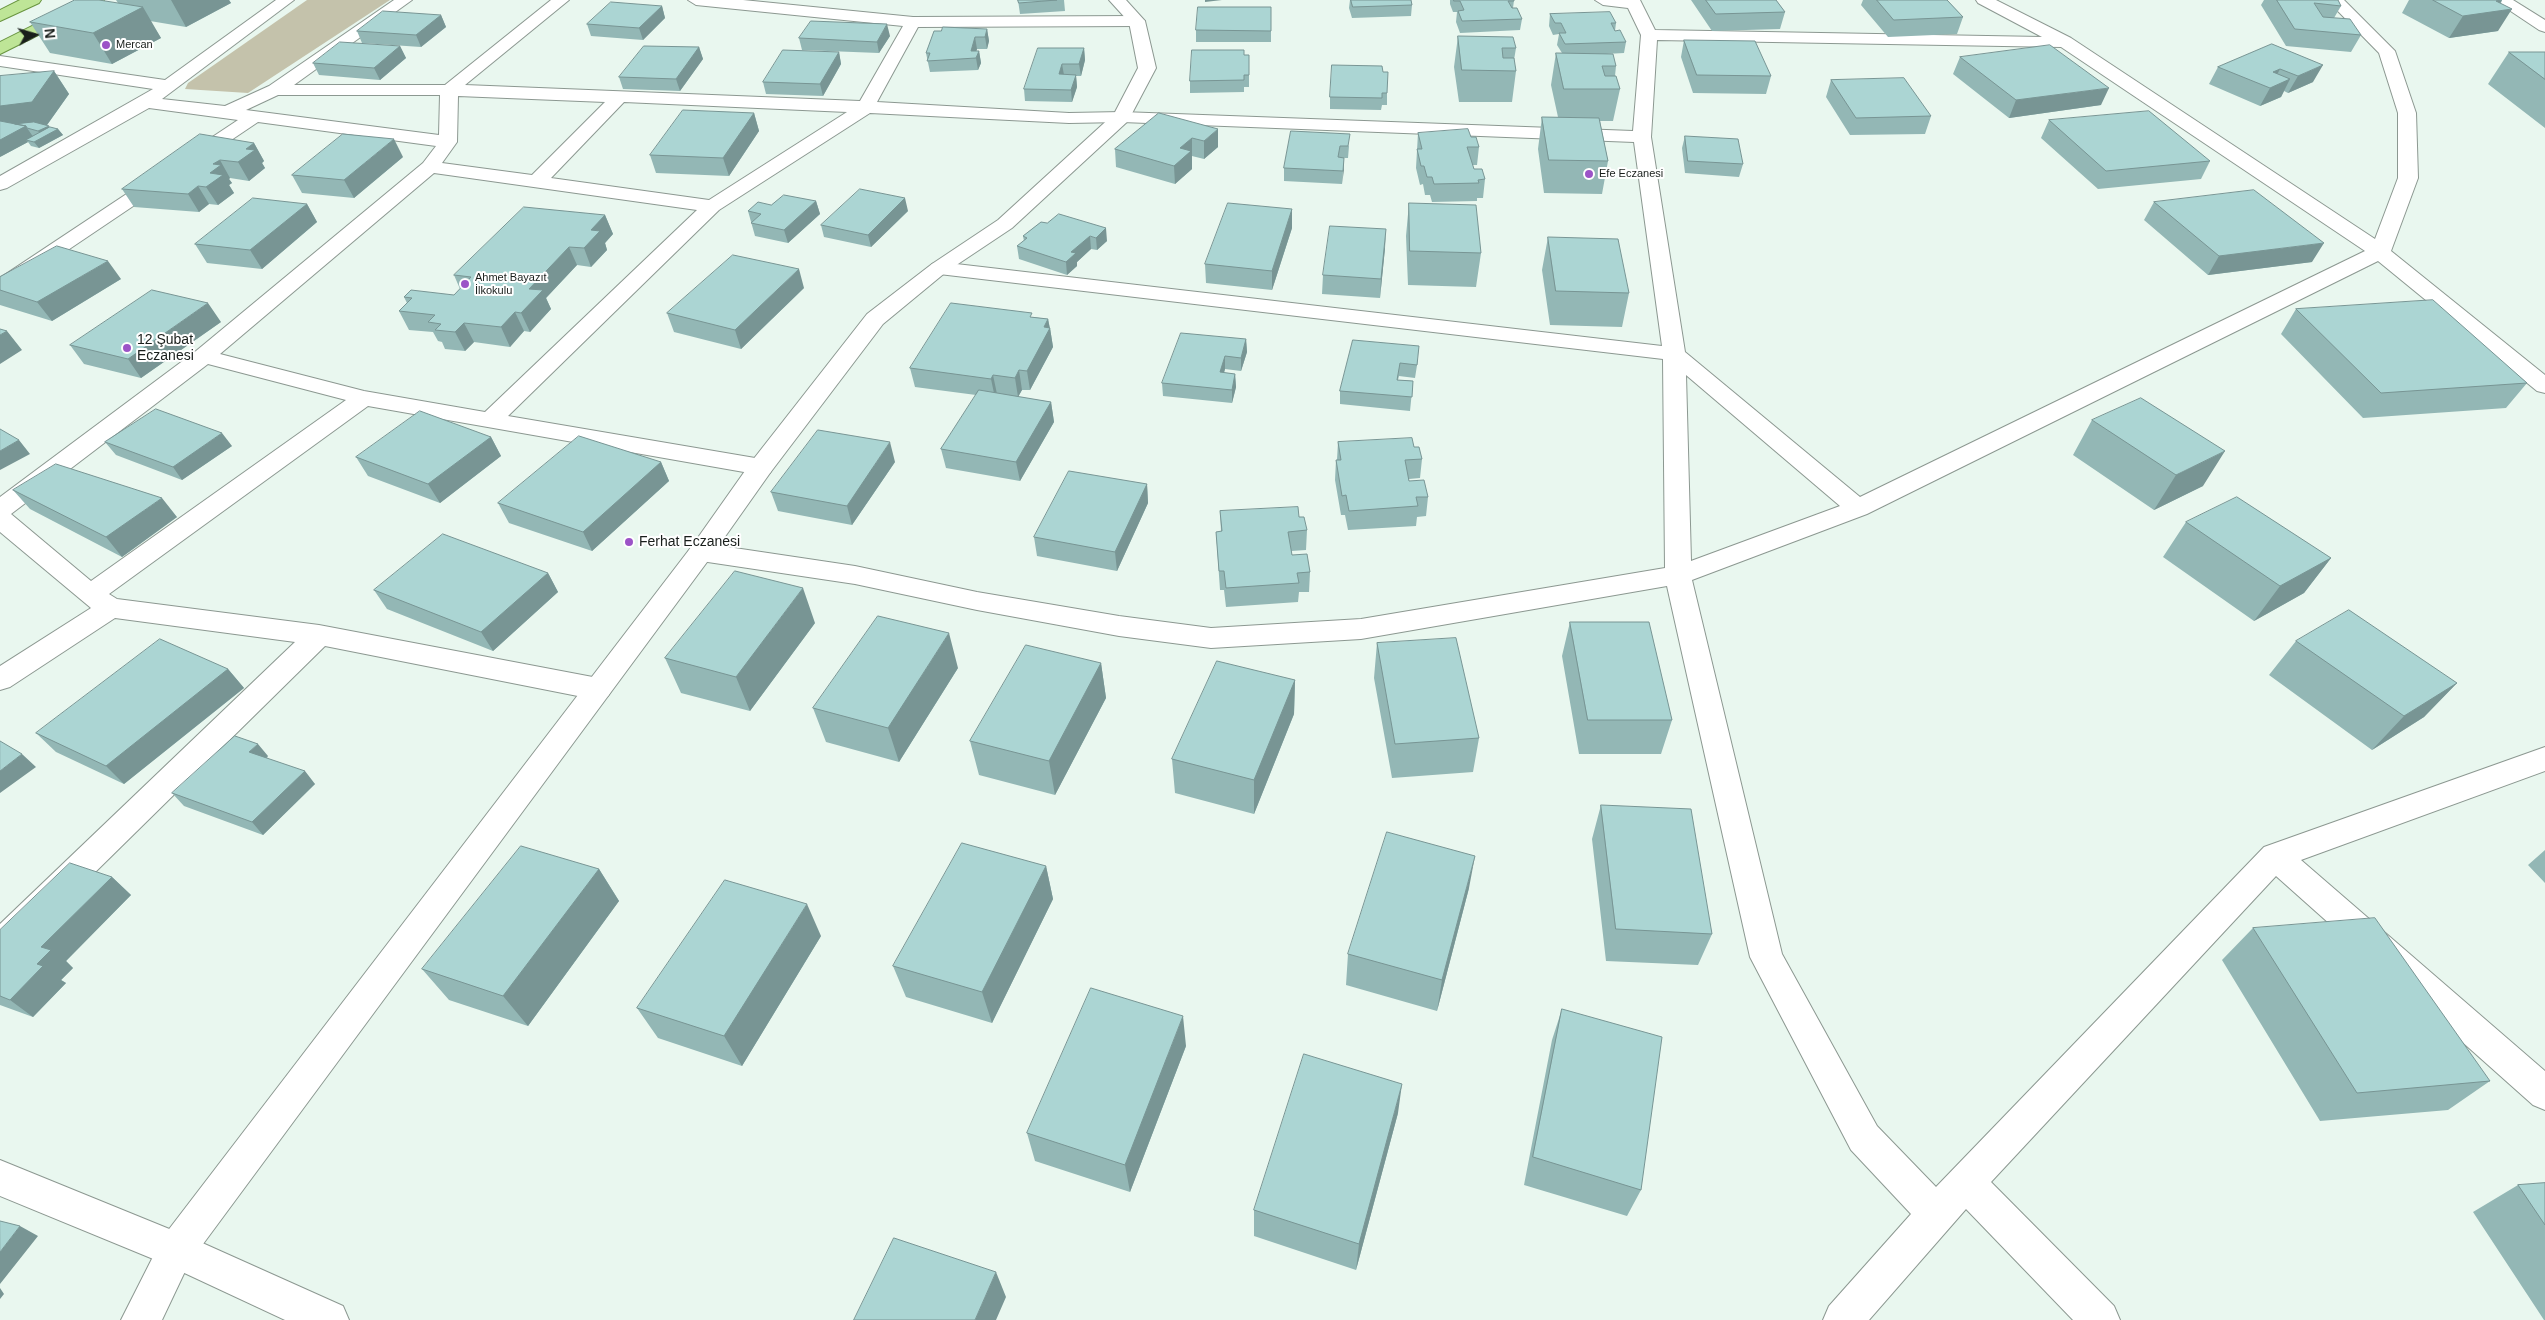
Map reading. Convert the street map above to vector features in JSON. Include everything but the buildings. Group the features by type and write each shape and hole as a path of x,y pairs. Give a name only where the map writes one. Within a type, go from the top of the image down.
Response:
{"main road":[{"path":"0,16 33,0"},
{"path":"0,50 96,0"}],"street":[{"path":"0,184 146,102 286,0"},
{"path":"227,112 275,90 404,0"},
{"path":"449,90 561,0"},
{"path":"696,0 912,22 1137,21"},
{"path":"864,18 885,0"},
{"path":"141,1320 176,1250 701,552 761,467 875,319 939,268 1005,224 1122,117 1147,68 1137,21 1117,0"},
{"path":"1603,0 1633,2 1649,35 1642,137 1674,354 1678,575 1766,957 1864,1138 1936,1214"},
{"path":"1984,0 2065,42 2380,252 2545,386"},
{"path":"701,552 855,575 977,601 1119,626 1211,638 1360,629 1678,575 1858,508 2380,252 2408,178 2407,112 2387,51 2335,0"},
{"path":"2502,0 2545,27"},
{"path":"490,419 712,206 866,107 912,22"},
{"path":"1649,35 2065,42"},
{"path":"0,61 168,86"},
{"path":"275,90 449,90 866,107 1069,118 1122,117 1642,137"},
{"path":"0,509 204,356 430,168 448,142 449,90"},
{"path":"536,182 619,97"},
{"path":"146,102 227,112 252,118 448,142"},
{"path":"0,287 252,118"},
{"path":"430,168 712,206"},
{"path":"939,268 1674,354 1858,508"},
{"path":"204,356 364,398 761,467"},
{"path":"0,680 364,398"},
{"path":"0,518 101,602 319,635 598,689"},
{"path":"0,945 319,635"},
{"path":"1843,1320 1936,1214 2275,856 2545,759"},
{"path":"2275,856 2545,1093"},
{"path":"0,1178 176,1250 329,1320"},
{"path":"1966,1182 2100,1320"}],"shaded area":[{"path":"307,0 390,0 248,93 185,89 188,83"}],"place":[{"name":"Mercan","path":"106,45"},
{"name":"Efe Eczanesi","path":"1589,174"},
{"name":"Ahmet Bayazıt İlkokulu","path":"465,284"},
{"name":"12 Şubat Eczanesi","path":"127,348"},
{"name":"Ferhat Eczanesi","path":"629,542"}]}
